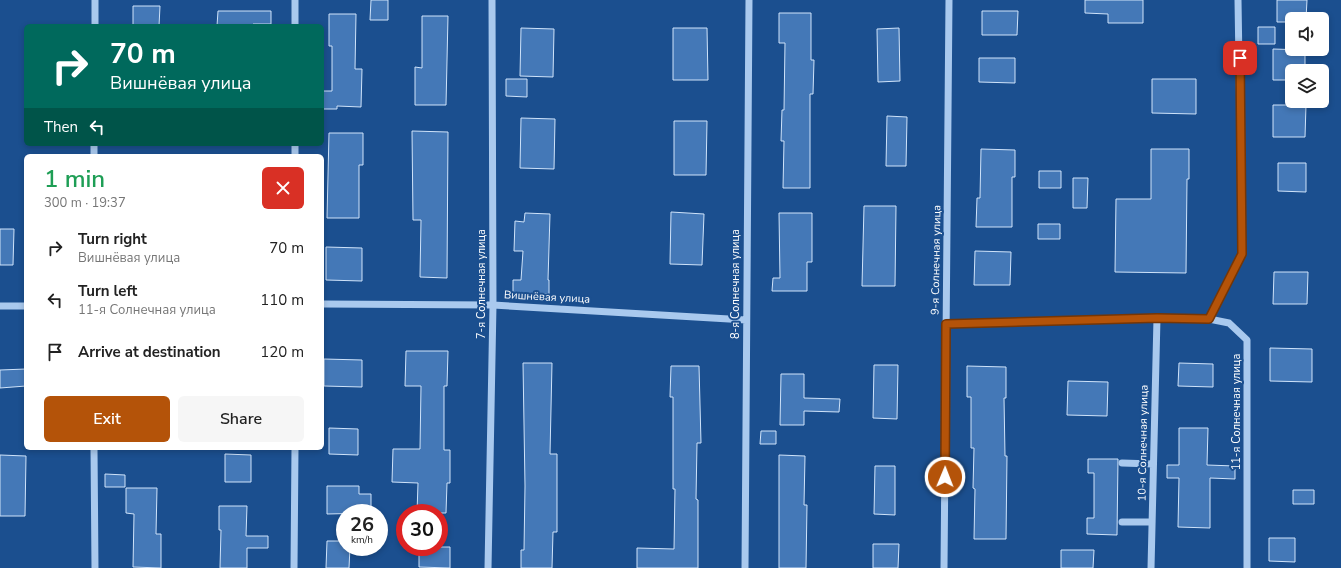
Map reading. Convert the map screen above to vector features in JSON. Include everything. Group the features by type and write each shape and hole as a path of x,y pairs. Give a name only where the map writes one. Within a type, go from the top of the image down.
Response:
{"street":[{"path":"95,0 95,24"},
{"path":"295,0 295,24"},
{"name":"7-я Солнечная улица","path":"488,568 493,305 492,0"},
{"name":"8-я Солнечная улица","path":"745,568 749,0"},
{"name":"9-я Солнечная улица","path":"944,568 949,0"},
{"path":"946,324 1157,318 1209,319 1242,254 1238,0"},
{"name":"Вишнёвая улица","path":"324,304 493,305 746,320"},
{"path":"0,306 24,306"},
{"name":"10-я Солнечная улица","path":"1151,568 1157,318"},
{"name":"11-я Солнечная улица","path":"1209,319 1229,323 1247,340 1247,568"},
{"path":"94,450 95,568"},
{"path":"294,568 295,450"},
{"path":"1122,463 1153,464"},
{"path":"1122,522 1152,522"}],"building":[{"path":"371,0 388,0 388,20 370,20"},
{"path":"1085,0 1143,0 1143,23 1108,23 1108,14 1085,13"},
{"path":"1277,0 1307,0 1306,12 1285,12 1285,22 1277,22"},
{"path":"133,6 160,6 159,24 133,24"},
{"path":"218,11 271,11 271,24 217,24"},
{"path":"982,11 1018,11 1017,35 982,35"},
{"path":"779,13 811,13 811,60 814,60 813,94 810,94 810,188 783,188 784,141 781,141 782,110 784,110 785,43 779,43"},
{"path":"329,14 356,14 355,69 362,69 361,107 337,106 337,109 324,109 324,91 332,91 332,46 329,46"},
{"path":"422,16 448,16 446,105 415,105 415,67 422,68"},
{"path":"1258,27 1275,27 1275,44 1258,44"},
{"path":"521,28 554,29 553,77 520,76"},
{"path":"673,28 707,28 708,80 673,80"},
{"path":"899,28 900,81 878,82 877,29"},
{"path":"1273,49 1285,49 1285,56 1305,56 1305,64 1285,64 1285,80 1273,80"},
{"path":"979,58 1015,58 1015,83 979,82"},
{"path":"506,79 527,79 527,97 506,96"},
{"path":"1152,79 1196,79 1196,114 1152,113"},
{"path":"1273,105 1285,105 1285,108 1306,108 1305,137 1273,137"},
{"path":"887,116 907,117 906,166 886,166"},
{"path":"521,118 555,119 554,169 520,168"},
{"path":"674,121 707,121 706,175 674,175"},
{"path":"412,131 448,132 447,278 420,277 421,220 413,220"},
{"path":"329,133 363,133 363,165 359,165 359,218 327,218"},
{"path":"981,149 1015,150 1015,177 1012,177 1012,227 976,227 977,198 980,198"},
{"path":"1151,149 1189,149 1189,179 1187,179 1186,273 1115,272 1116,199 1151,199"},
{"path":"1278,163 1306,163 1306,192 1278,191"},
{"path":"1039,171 1061,171 1061,188 1039,188"},
{"path":"1073,178 1088,178 1087,208 1073,208"},
{"path":"864,206 896,206 895,286 862,286"},
{"path":"671,212 704,214 702,265 670,264"},
{"path":"525,213 550,214 549,294 513,294 513,280 521,280 523,251 514,251 515,221 524,222"},
{"path":"779,213 812,213 812,262 807,262 807,291 772,291 773,278 780,278"},
{"path":"1038,224 1060,224 1060,239 1038,239"},
{"path":"0,229 14,229 13,265 0,265"},
{"path":"326,247 362,248 362,281 326,280"},
{"path":"975,251 1011,252 1010,285 974,285"},
{"path":"1274,272 1308,272 1307,304 1273,304"},
{"path":"1270,348 1312,349 1312,382 1270,381"},
{"path":"406,351 448,351 447,386 444,386 444,450 450,450 450,483 447,483 446,504 417,504 418,483 392,482 393,449 420,449 421,386 405,386"},
{"path":"324,359 362,360 362,387 324,386"},
{"path":"523,363 552,363 550,454 557,454 557,532 553,532 552,568 521,568 521,550 524,550 525,486"},
{"path":"1179,363 1213,364 1213,387 1178,386"},
{"path":"874,365 898,365 897,419 873,418"},
{"path":"671,366 699,366 701,443 697,443 696,499 698,500 698,568 637,568 637,548 674,549 675,489 673,489 673,397 670,397"},
{"path":"967,366 1006,367 1006,398 1004,398 1005,456 1007,456 1006,539 974,539 974,448 971,448 971,397 967,397"},
{"path":"24,369 24,386 0,388 0,370"},
{"path":"781,374 804,374 804,398 840,399 839,412 804,411 804,425 780,425"},
{"path":"1068,381 1108,382 1107,416 1067,415"},
{"path":"329,428 358,429 358,455 329,454"},
{"path":"1179,428 1208,428 1207,465 1235,466 1235,479 1210,478 1210,528 1178,527 1179,478 1167,478 1167,465 1179,465"},
{"path":"761,431 776,431 776,444 760,444"},
{"path":"225,454 251,455 251,482 225,482"},
{"path":"0,455 26,456 25,516 0,516"},
{"path":"779,455 805,456 804,505 807,505 806,568 779,568"},
{"path":"1088,459 1118,459 1117,535 1087,534 1087,518 1094,518 1094,473 1088,473"},
{"path":"875,466 895,466 895,515 874,514"},
{"path":"105,474 125,475 125,487 105,487"},
{"path":"327,486 359,486 359,494 371,494 371,504 336,504 336,514 327,514"},
{"path":"126,488 157,488 156,534 161,534 161,568 133,567 134,514 126,513"},
{"path":"1293,490 1314,490 1314,504 1293,504"},
{"path":"219,506 247,506 246,536 268,536 268,548 247,548 247,568 220,568 221,530 219,530"},
{"path":"1269,538 1295,538 1295,562 1269,561"},
{"path":"327,541 336,541 336,556 350,556 349,568 326,568"},
{"path":"873,544 899,544 898,568 873,568"},
{"path":"448,547 450,547 450,568 419,567 419,556 448,556"},
{"path":"1061,550 1094,550 1093,568 1061,568"}],"route":[{"path":"945,477 946,324 1157,318 1209,319 1242,254 1240,58"}]}
